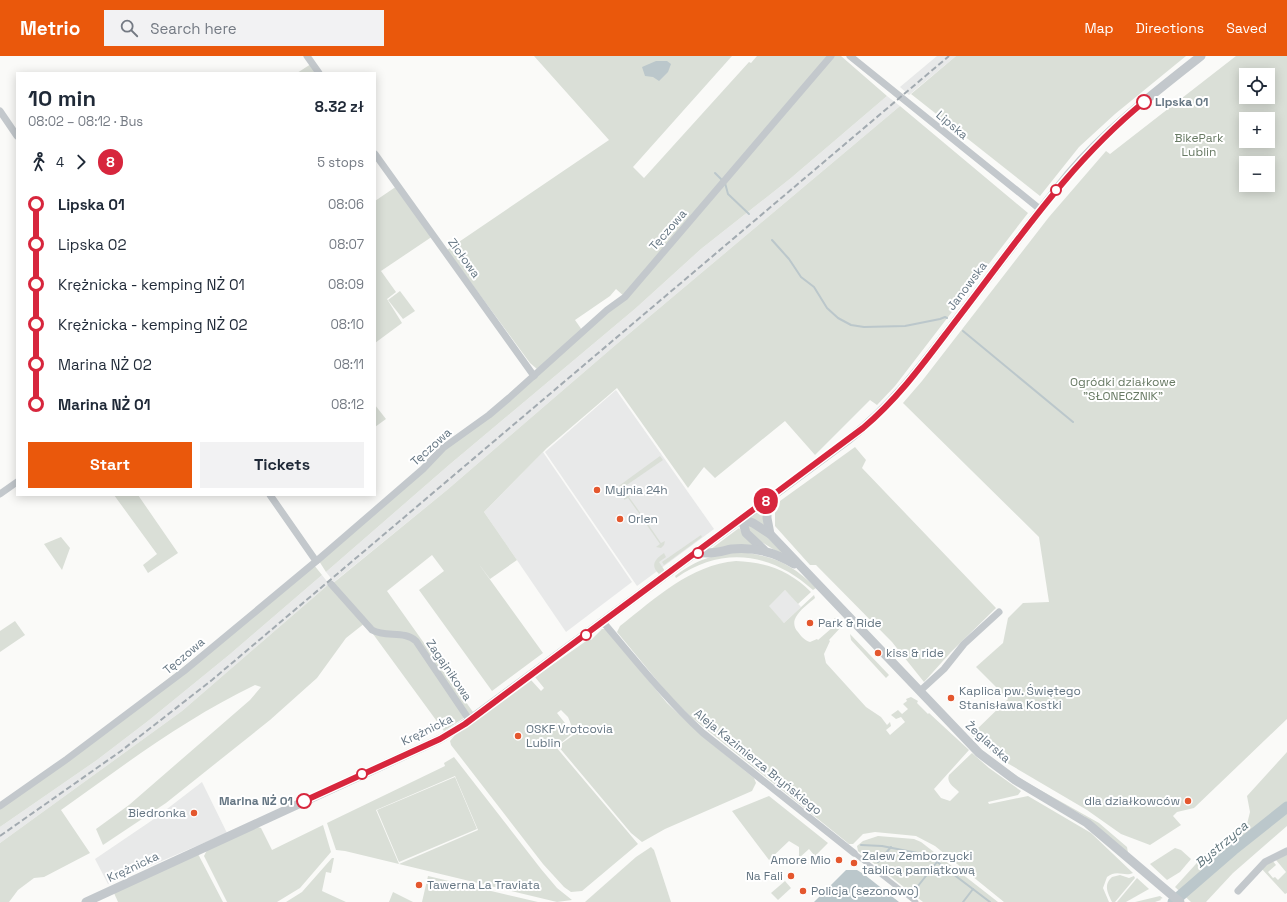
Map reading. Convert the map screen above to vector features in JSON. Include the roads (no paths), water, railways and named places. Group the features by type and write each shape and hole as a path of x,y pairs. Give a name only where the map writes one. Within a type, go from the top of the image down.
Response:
{"street":[{"path":"307,56 318,72"},
{"name":"Tęczowa","path":"0,806 67,759 168,684 316,561 422,469 443,448 489,415 607,310 625,297 831,56"},
{"name":"Lipska","path":"850,56 1041,210"},
{"name":"Janowska","path":"742,519 856,434 894,400 1076,167 1114,127 1201,56"},
{"path":"0,111 16,135"},
{"name":"Ziołowa","path":"376,155 534,376"},
{"path":"0,494 16,483"},
{"path":"271,496 316,561"},
{"path":"767,501 767,518 770,534"},
{"name":"Żeglarska","path":"742,519 753,523 770,534 974,748 994,766 1017,782 1087,823 1180,902"},
{"name":"Żeglarska","path":"742,519 746,533 764,550"},
{"name":"Krężnicka","path":"86,902 440,739 470,721 742,519"},
{"name":"Żeglarska","path":"699,552 705,554 746,549 764,550 785,558 804,570"},
{"name":"Zagajnikowa","path":"331,584 372,630 378,633 411,636 416,641 470,721"},
{"path":"920,691 944,669 964,644 999,612"},
{"name":"Aleja Kazimierza Bryńskiego","path":"603,622 669,701 709,738 916,902"},
{"path":"1238,891 1265,862 1287,851"}],"waterway":[{"path":"715,173 722,180"},
{"path":"725,183 728,194 749,214"},
{"path":"772,240 789,259 801,277 814,287 827,308 838,318 851,325 864,327 905,326 945,317 947,318"},
{"path":"963,331 1073,422"},
{"name":"Bystrzyca","path":"1173,902 1233,850 1287,807"},
{"path":"861,845 882,846 928,855 990,902"},
{"path":"878,862 891,847"},
{"path":"914,891 937,862"},
{"path":"963,902 973,889"}],"railway":[{"path":"0,836 121,751 212,680 949,56"}],"place":[{"name":"Lipska 01","path":"1144,102"},
{"name":"Myjnia 24h","path":"597,490"},
{"name":"Orlen","path":"620,519"},
{"name":"Park & Ride","path":"810,623"},
{"name":"kiss & ride","path":"878,653"},
{"name":"Kaplica pw. Świętego Stanisława Kostki","path":"951,698"},
{"name":"OSKF Vrotcovia Lublin","path":"518,736"},
{"name":"Marina NŻ 01","path":"304,801"},
{"name":"dla działkowców","path":"1188,801"},
{"name":"Biedronka","path":"194,813"},
{"name":"Amore Mio","path":"839,860"},
{"name":"Zalew Zemborzycki tablicą pamiątkową","path":"854,863"},
{"name":"Na Fali","path":"791,876"},
{"name":"Tawerna La Traviata","path":"419,885"},
{"name":"Policja (sezonowo)","path":"803,891"}],"park label":[{"name":"BikePark Lublin","path":"1199,145"},
{"name":"Ogródki działkowe \"SŁONECZNIK\"","path":"1123,389"}]}
